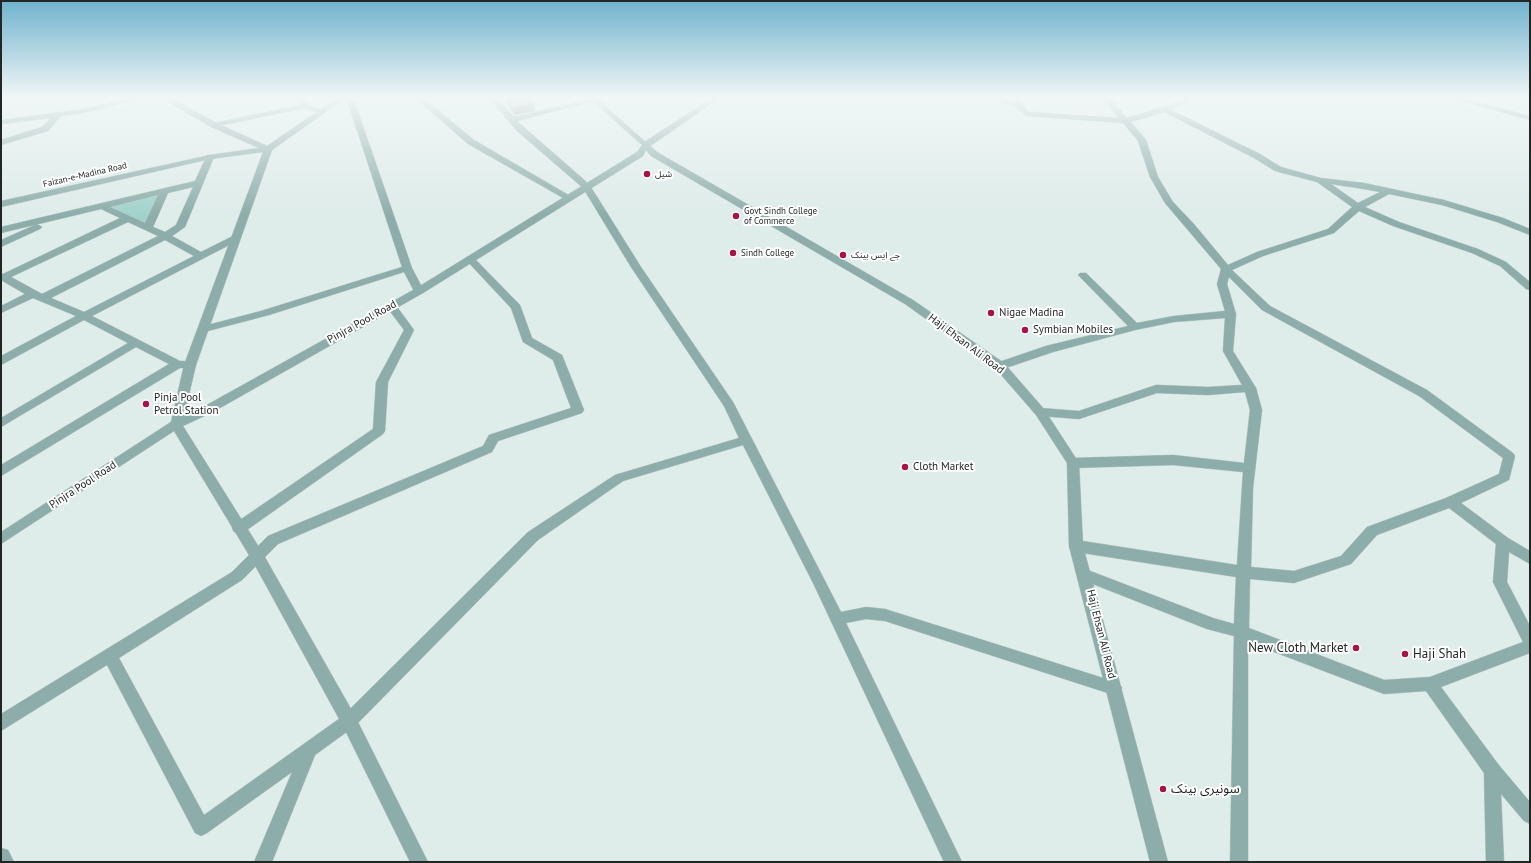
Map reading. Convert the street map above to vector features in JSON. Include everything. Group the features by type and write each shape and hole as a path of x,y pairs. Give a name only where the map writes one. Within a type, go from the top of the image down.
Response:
{"street":[{"path":"1,143 19,137"},
{"path":"242,137 268,149"},
{"path":"284,137 268,149 234,239 204,329 190,365 176,424 239,528 258,556 349,721 419,862"},
{"path":"363,137 407,268 419,291"},
{"path":"465,137 471,142 568,196"},
{"path":"531,137 586,186 636,267 729,405 837,619 953,862"},
{"name":"Haji Ehsan Ali Road","path":"637,137 654,154 909,302 1000,366 1040,412 1073,463 1076,546 1085,575 1159,862"},
{"name":"Pinjra Pool Road","path":"1,539 176,424 209,409 419,291 568,196 640,154 646,145 657,137"},
{"path":"1076,546 1244,572 1294,577 1346,560 1372,531 1451,502 1505,477 1509,456 1423,393 1266,308 1226,269 1170,203 1154,177 1142,140 1140,137"},
{"path":"1220,137 1257,156 1278,169 1320,180 1364,186 1386,192 1444,203 1500,220 1530,232"},
{"name":"Faizan-e-Madina Road","path":"1,204 210,157 268,149"},
{"path":"1,310 38,296 166,236 180,227 210,157"},
{"path":"1320,180 1358,206 1396,224 1475,251 1503,264 1530,287"},
{"path":"1,230 198,183"},
{"path":"148,227 164,191"},
{"path":"1226,269 1260,254 1331,231 1358,206 1386,192"},
{"path":"102,206 166,236 201,256"},
{"path":"1,244 62,216"},
{"path":"2,277 128,218"},
{"path":"1,362 84,316 234,239"},
{"path":"1,723 237,576 273,540 488,449 493,438 578,410 558,358 527,340 516,307 470,259"},
{"path":"204,329 265,313 407,268"},
{"path":"1226,269 1222,284 1231,314 1228,351 1250,388 1256,410 1249,468 1241,632 1239,862"},
{"path":"1083,275 1135,327"},
{"path":"2,277 38,296 84,316 178,364 190,365"},
{"path":"239,528 379,432 382,382 409,330 391,306"},
{"path":"1000,366 1050,350 1135,327 1174,319 1231,314"},
{"path":"1,422 135,343"},
{"path":"1,471 178,364"},
{"path":"1040,412 1079,415 1156,389 1208,391 1250,388"},
{"path":"109,655 201,827 349,721 534,536 619,478 746,440"},
{"path":"1073,463 1173,460 1249,468"},
{"path":"1451,502 1503,542 1530,558"},
{"path":"1503,542 1500,582 1530,641"},
{"path":"1085,575 1212,624 1241,632 1384,687 1430,684 1530,646"},
{"path":"837,619 866,613 885,615 1114,688"},
{"path":"1430,684 1492,770 1530,815"},
{"path":"263,862 310,748"},
{"path":"1492,770 1495,862"}],"shaded area":[{"path":"164,191 148,227 102,206"}],"place":[{"name":"شیل","path":"647,174"},
{"name":"Govt Sindh College of Commerce","path":"736,216"},
{"name":"Sindh College","path":"733,253"},
{"name":"جے ایس بینک","path":"843,255"},
{"name":"Nigae Madina","path":"991,313"},
{"name":"Symbian Mobiles","path":"1025,330"},
{"name":"Pinja Pool Petrol Station","path":"146,404"},
{"name":"Cloth Market","path":"905,467"},
{"name":"New Cloth Market","path":"1356,648"},
{"name":"Haji Shah","path":"1405,654"},
{"name":"سونیری بینک","path":"1163,789"}]}
